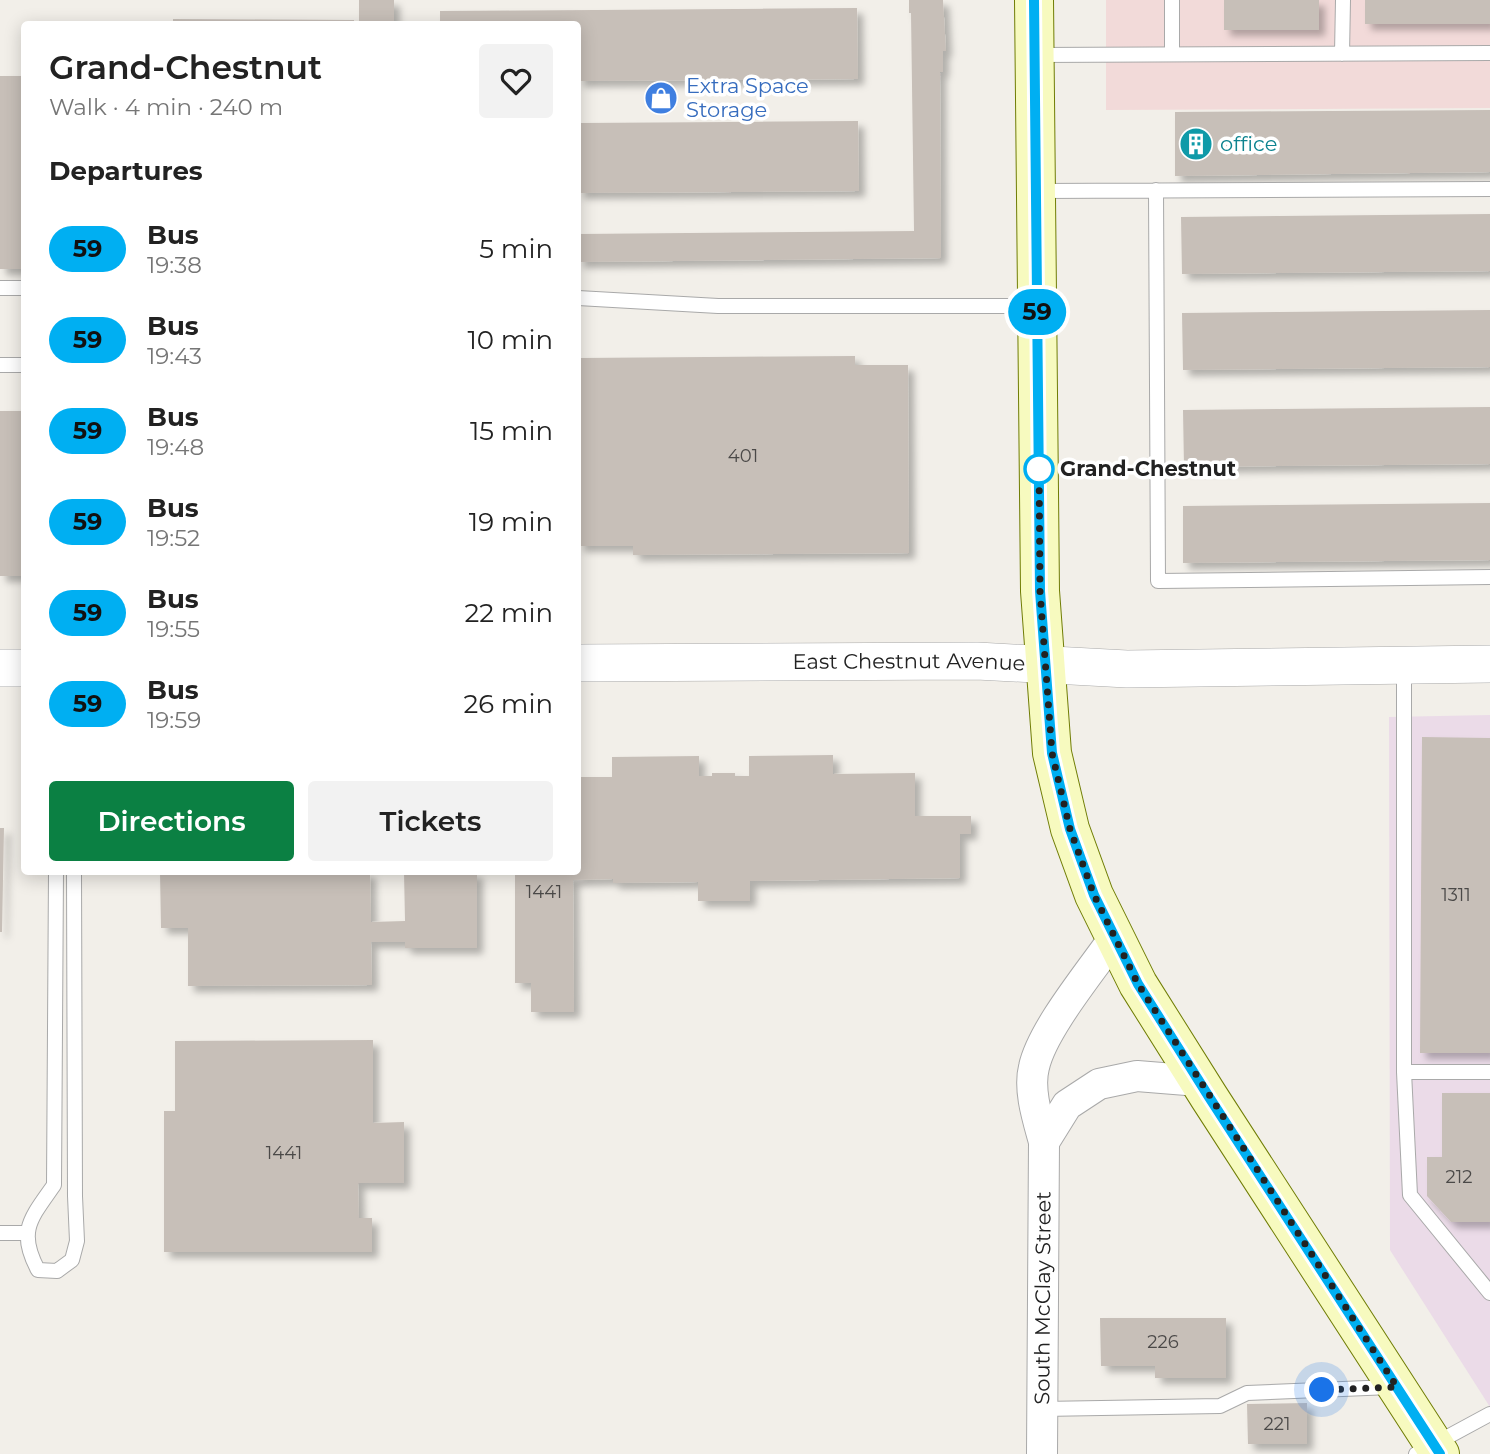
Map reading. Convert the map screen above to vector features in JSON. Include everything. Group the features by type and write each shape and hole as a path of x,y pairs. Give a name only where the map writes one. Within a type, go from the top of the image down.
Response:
{"main road":[{"path":"1034,0 1040,591 1052,753 1070,829 1094,895 1138,984 1397,1387 1430,1450"}],"street":[{"name":"East Chestnut Avenue","path":"581,663 977,661 1127,669 1490,664"},
{"path":"0,668 21,668"},
{"name":"South McClay Street","path":"1042,1454 1044,1142 1034,1107 1033,1068 1049,1031 1114,939"},
{"path":"1044,1142 1067,1105 1099,1084 1137,1076 1199,1081"}],"lane":[{"path":"1172,0 1172,54"},
{"path":"1342,54 1343,0"},
{"path":"1034,55 1490,53"},
{"path":"1036,191 1490,189"},
{"path":"1156,190 1158,582 1490,577"},
{"path":"0,288 21,288"},
{"path":"581,298 718,306 1037,306"},
{"path":"0,365 21,365"},
{"path":"1404,665 1404,1072 1410,1195 1490,1293"},
{"path":"56,875 54,1185 34,1215 26,1233 29,1253 38,1270 57,1271 72,1261 77,1241 75,875"},
{"path":"1404,1072 1490,1072"},
{"path":"0,1233 26,1233"},
{"path":"1042,1409 1220,1406 1247,1393 1397,1387"},
{"path":"1430,1450 1490,1414"}],"shaded area":[{"path":"1106,0 1490,0 1490,108 1106,110"},
{"path":"1490,715 1490,1407 1390,1250 1389,717"}],"building":[{"path":"359,0 394,0 394,21 359,21"},
{"path":"909,0 943,0 946,51 943,51 943,72 940,72 941,258 581,262 581,234 914,231"},
{"path":"1224,0 1319,0 1319,30 1224,30"},
{"path":"1365,0 1490,0 1490,24 1365,24"},
{"path":"857,8 858,79 581,81 581,21 440,21 440,11"},
{"path":"173,19 354,20 354,21"},
{"path":"0,76 21,76 21,269 0,269"},
{"path":"1490,110 1490,172 1175,176 1175,112"},
{"path":"858,121 859,191 581,193 581,123"},
{"path":"1490,214 1490,271 1182,274 1181,217"},
{"path":"1490,310 1490,367 1183,370 1182,313"},
{"path":"855,356 855,365 908,365 909,553 633,555 633,546 581,546 581,358"},
{"path":"1490,407 1490,464 1184,467 1183,410"},
{"path":"0,411 21,411 21,576 0,576"},
{"path":"1490,503 1490,560 1183,563 1183,506"},
{"path":"1422,737 1490,738 1490,1053 1420,1053"},
{"path":"833,755 833,774 915,773 915,816 971,816 971,834 960,834 960,878 750,881 750,901 698,901 698,882 613,883 613,879 573,880 574,1012 531,1012 531,983 515,983 515,875 581,875 581,777 612,777 612,757 699,756 699,776 735,773 735,776 749,776 749,756"},
{"path":"0,828 4,828 2,932 0,932"},
{"path":"160,875 370,875 371,922 405,921 404,875 477,875 477,948 405,948 405,942 371,942 372,985 188,986 188,928 161,928"},
{"path":"373,1040 373,1123 404,1122 404,1183 358,1183 359,1218 372,1218 372,1252 164,1252 164,1111 175,1111 175,1041"},
{"path":"1442,1093 1490,1093 1490,1222 1451,1222 1427,1196 1427,1157 1442,1157"},
{"path":"1100,1318 1226,1318 1226,1378 1155,1378 1155,1366 1101,1366"},
{"path":"1307,1403 1307,1444 1248,1444 1247,1404"}],"bus line":[{"name":"59","path":"1034,0 1040,591 1052,753 1070,829 1094,895 1138,984 1440,1454"}],"place":[{"name":"Extra Space Storage","path":"661,98"},
{"name":"office","path":"1196,144"},
{"name":"Grand-Chestnut","path":"1039,469"}],"route":[{"path":"1039,469 1039,461 1040,591 1052,753 1070,829 1094,895 1138,984 1397,1387 1322,1390"}]}
